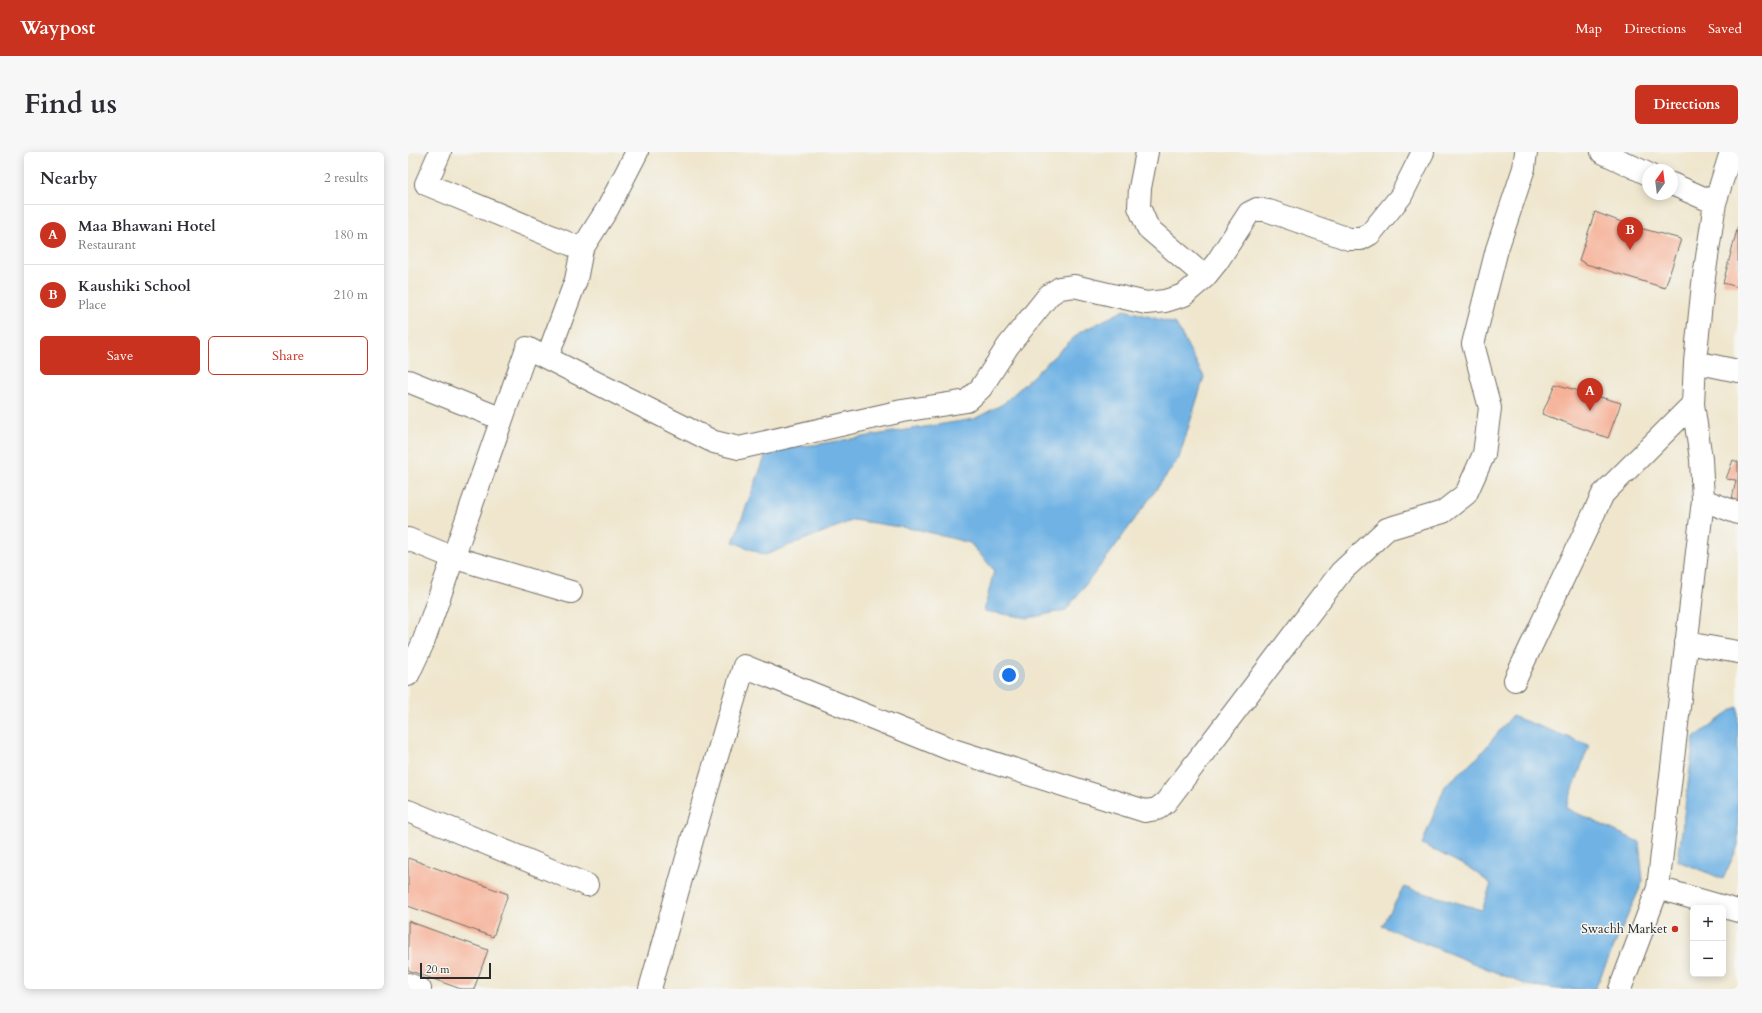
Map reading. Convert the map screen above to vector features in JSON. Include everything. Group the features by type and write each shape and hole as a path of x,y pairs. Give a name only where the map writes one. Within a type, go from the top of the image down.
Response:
{"street":[{"path":"440,152 426,184 582,249"},
{"path":"547,358 576,280 582,249 608,208 637,152"},
{"path":"1148,152 1140,188 1139,207 1148,228 1205,277"},
{"path":"408,675 415,640 452,558 528,348 714,442 739,448 902,411 967,401 981,388 1008,346 1049,295 1060,288 1074,286 1146,303 1165,301 1184,295 1205,277 1217,262 1249,213 1257,209 1268,211 1349,239 1361,239 1370,234 1401,196 1422,152"},
{"path":"650,989 694,833 744,666 950,750 1145,810 1156,809 1166,802 1341,572 1387,529 1443,512 1466,494 1484,454 1490,408 1473,344 1497,249 1524,168 1526,152"},
{"path":"1602,152 1642,171"},
{"path":"1620,989 1658,888 1704,500 1701,459 1693,404 1695,362 1715,203 1731,152"},
{"path":"1678,187 1715,203"},
{"path":"1695,362 1738,371"},
{"path":"408,381 502,419"},
{"path":"1515,680 1603,494 1693,404"},
{"path":"1704,500 1738,513"},
{"path":"408,539 452,558 571,592"},
{"path":"1686,643 1738,652"},
{"path":"408,811 587,885"},
{"path":"1658,888 1738,911"},
{"path":"408,984 420,989"}],"water":[{"path":"1125,310 1176,324 1204,377 1179,458 1111,552 1066,610 1029,618 984,611 994,570 970,543 920,530 854,520 765,555 733,542 768,449 813,445 974,419 1003,404 1080,332"},
{"path":"1738,707 1738,846 1723,879 1678,861 1694,738 1733,709"},
{"path":"1512,716 1589,745 1566,808 1639,842 1643,881 1595,989 1558,989 1527,985 1382,926 1404,887 1482,910 1491,884 1471,869 1422,844 1445,786 1478,757"}],"building":[{"path":"1595,212 1632,226 1681,239 1665,288 1586,264 1579,260"},
{"path":"1738,226 1738,287 1723,283"},
{"path":"1555,384 1621,403 1608,438 1542,414"},
{"path":"1733,460 1738,462 1738,506 1731,504 1736,480 1726,479"},
{"path":"408,858 508,894 493,937 408,906"},
{"path":"408,921 488,950 474,989 461,989 408,970"}],"place":[{"name":"Kaushiki School","path":"1630,250"},
{"name":"Maa Bhawani Hotel","path":"1590,411"},
{"name":"Swachh Market","path":"1675,929"}]}
